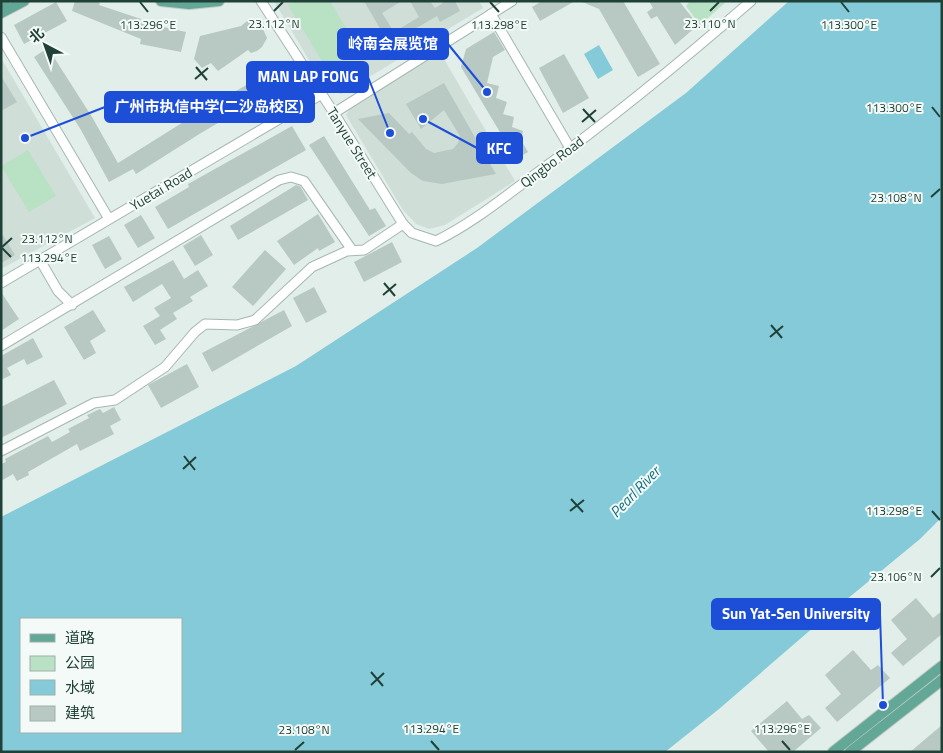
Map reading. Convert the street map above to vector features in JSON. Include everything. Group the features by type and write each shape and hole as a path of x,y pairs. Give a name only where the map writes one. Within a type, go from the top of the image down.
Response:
{"main road":[{"path":"1,3 5,1"},
{"path":"1,13 24,1"},
{"path":"160,1 188,4 219,1"},
{"path":"833,752 942,666"},
{"path":"850,752 942,680"},
{"path":"827,752 842,745"}],"street":[{"name":"Tanyue Street","path":"261,1 320,95 334,113 402,224 412,233"},
{"path":"334,113 512,1"},
{"name":"Qingbo Road","path":"412,233 436,241 458,230 570,148 688,57 752,1"},
{"path":"492,14 570,148"},
{"path":"1,37 109,219"},
{"name":"Yuetai Road","path":"1,283 320,95"},
{"path":"1,346 279,180 291,177 304,181 352,250"},
{"path":"1,451 94,403 115,400 148,376 165,367 204,324 237,325 255,320 312,267 352,250 364,250 402,224"},
{"path":"40,260 58,291 72,304"}],"shaded area":[{"path":"274,1 479,1 483,8 341,94 326,89"},
{"path":"440,52 515,181 445,225 429,229 416,224 403,210 346,115 349,110"},
{"path":"1,58 95,218 1,269"}],"green space":[{"path":"294,1 330,1 358,48 326,68 288,5"},
{"path":"690,1 727,1 700,25 686,6"},
{"path":"28,150 56,196 29,212 1,166"}],"water":[{"name":"Pearl River","path":"789,1 942,1 942,517 920,539 829,614 719,709 665,752 1,752 1,517 296,366 477,248 686,93"},
{"path":"599,45 613,70 598,79 584,54"}],"building":[{"path":"75,1 95,1 100,3 99,5 141,19 140,22 186,32 181,52 140,44 141,39 72,11"},
{"path":"364,1 402,1 382,13 394,32 419,17 410,1 430,1 435,8 446,1 455,1 460,11 440,22 437,16 389,44"},
{"path":"542,1 575,1 540,21 532,7"},
{"path":"580,1 623,1 660,64 638,77 599,9"},
{"path":"649,1 679,1 698,25 675,45 657,16 651,19 647,12 653,8"},
{"path":"56,2 67,21 24,44 14,25"},
{"path":"247,21 254,21 262,27 267,38 262,47 257,51 251,53 248,50 218,71 211,63 202,68 194,59 200,36 241,26"},
{"path":"494,32 505,50 493,57 487,83 499,86 496,98 507,102 503,114 514,117 512,127 523,131 521,140 528,152 516,159 461,67 466,49"},
{"path":"48,48 92,117 118,163 201,111 269,72 278,88 136,174 133,169 109,182 81,130 34,57"},
{"path":"564,54 589,98 563,113 539,68"},
{"path":"1,76 17,102 1,111"},
{"path":"444,83 496,174 442,184 423,181 411,173 358,119 389,113 409,134 412,132 426,149 434,153 453,149 458,143 460,136 444,110 421,129 406,104"},
{"path":"292,126 306,150 168,229 155,207 189,187 188,184"},
{"path":"324,136 370,210 375,208 386,226 369,236 309,145"},
{"path":"296,185 300,186 308,200 238,240 230,226"},
{"path":"318,214 335,242 319,251 318,248 294,265 277,241"},
{"path":"141,215 155,238 138,248 124,225"},
{"path":"1,232 15,255 1,263"},
{"path":"201,235 213,255 195,266 183,246"},
{"path":"109,236 122,259 105,269 92,245"},
{"path":"392,242 402,262 364,282 354,262"},
{"path":"265,250 286,269 253,306 232,287"},
{"path":"173,260 184,279 198,270 208,286 190,297 193,301 173,313 177,319 160,330 166,339 155,345 143,326 160,316 154,308 171,298 162,284 133,302 124,287"},
{"path":"314,287 327,312 306,323 293,298"},
{"path":"1,292 19,319 1,331"},
{"path":"93,310 106,331 90,341 96,353 84,360 64,327"},
{"path":"284,310 292,326 212,372 202,353"},
{"path":"33,338 43,357 27,365 24,359 7,368 11,375 1,380 1,356"},
{"path":"187,364 199,387 161,408 148,385"},
{"path":"54,380 67,404 1,438 1,407"},
{"path":"114,407 121,420 110,426 114,434 80,451 77,444 28,472 29,475 17,481 13,474 1,481 1,464 6,462 5,459 48,436 52,442 70,432 68,429 89,418 87,415 100,409 103,413"},
{"path":"916,598 933,618 942,611 942,634 903,666 891,653 907,639 891,620"},
{"path":"853,650 871,670 878,665 890,678 837,722 825,708 841,694 825,675"},
{"path":"787,701 802,719 809,715 821,728 793,752 769,752 751,731"},
{"path":"942,725 942,752 910,752"}],"place":[{"name":"岭南会展览馆","path":"487,92"},
{"name":"KFC","path":"423,119"},
{"name":"MAN LAP FONG","path":"390,133"},
{"name":"广州市执信中学(二沙岛校区)","path":"25,138"},
{"name":"Sun Yat-Sen University","path":"883,705"}]}
